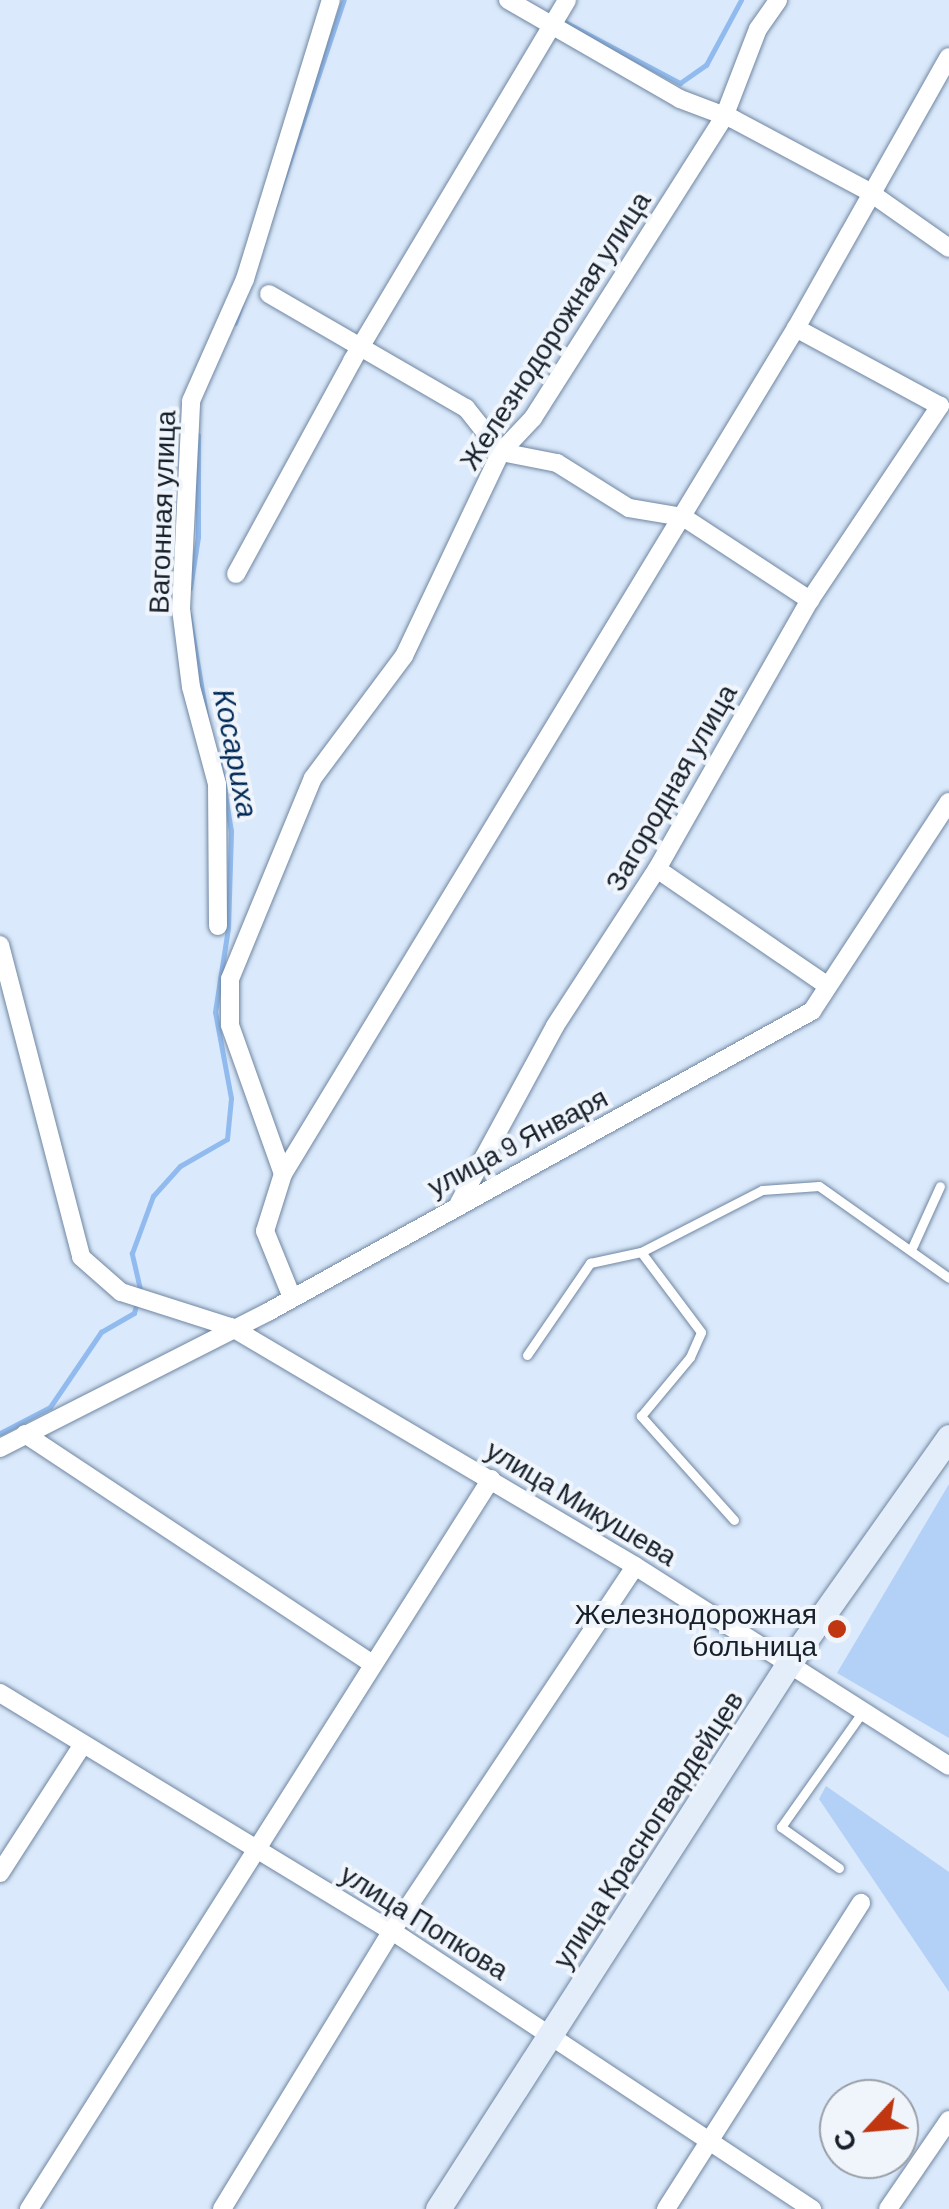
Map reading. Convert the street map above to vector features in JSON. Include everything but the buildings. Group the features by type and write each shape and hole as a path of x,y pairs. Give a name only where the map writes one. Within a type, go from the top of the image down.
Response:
{"street":[{"name":"Вагонная улица","path":"218,926 217,784 192,686 181,608 191,401 245,278 331,0"},
{"path":"508,0 680,99 724,117 868,191 949,248"},
{"path":"236,574 361,345 567,0"},
{"name":"Железнодорожная улица","path":"283,1174 230,1025 230,979 312,778 404,656 501,452 533,418 724,117 758,29 778,0"},
{"path":"290,1296 265,1230 283,1174 796,328 868,191 949,57"},
{"path":"269,294 466,408 501,452 557,463 629,508 683,517 810,600"},
{"name":"Загородная улица","path":"459,1203 555,1026 657,869 810,600 940,406 796,328"},
{"name":"улица 9 Января","path":"0,1448 781,1032 812,1011 825,984 949,802"},
{"path":"657,869 825,984"},
{"name":"улица Микушева","path":"0,945 81,1256 121,1292 231,1327 636,1566 949,1766"},
{"path":"25,1434 370,1662"},
{"name":"улица Красногвардейцев","path":"438,2209 789,1662 949,1437"},
{"path":"28,2209 370,1662 491,1478"},
{"path":"222,2209 392,1930 636,1566"},
{"name":"улица Попкова","path":"0,1693 392,1930 812,2209"},
{"path":"0,1874 83,1744"},
{"path":"666,2209 861,1902"},
{"path":"888,2209 949,2120"}],"lane":[{"path":"526,1355 590,1263 641,1252 762,1190 819,1186 949,1278"},
{"path":"911,1250 940,1186"},
{"path":"641,1252 702,1332 690,1357 641,1416 734,1520"},
{"path":"840,1868 780,1827 863,1712"}],"shaded area":[{"path":"949,1484 949,1738 837,1673"},
{"path":"826,1786 949,1872 949,1992 819,1799"}],"waterway":[{"name":"Косариха","path":"235,323 344,0"},
{"name":"Косариха","path":"561,20 680,83 706,65 741,0"},
{"name":"Косариха","path":"190,588 198,537 198,435"},
{"name":"Косариха","path":"189,614 207,720"},
{"name":"Косариха","path":"0,1433 50,1407 101,1332 134,1313 140,1289 132,1253 153,1196 180,1166 227,1139 231,1098 215,1012 228,928 231,831 220,764"}],"place":[{"name":"Железнодорожная больница","path":"837,1629"}]}
